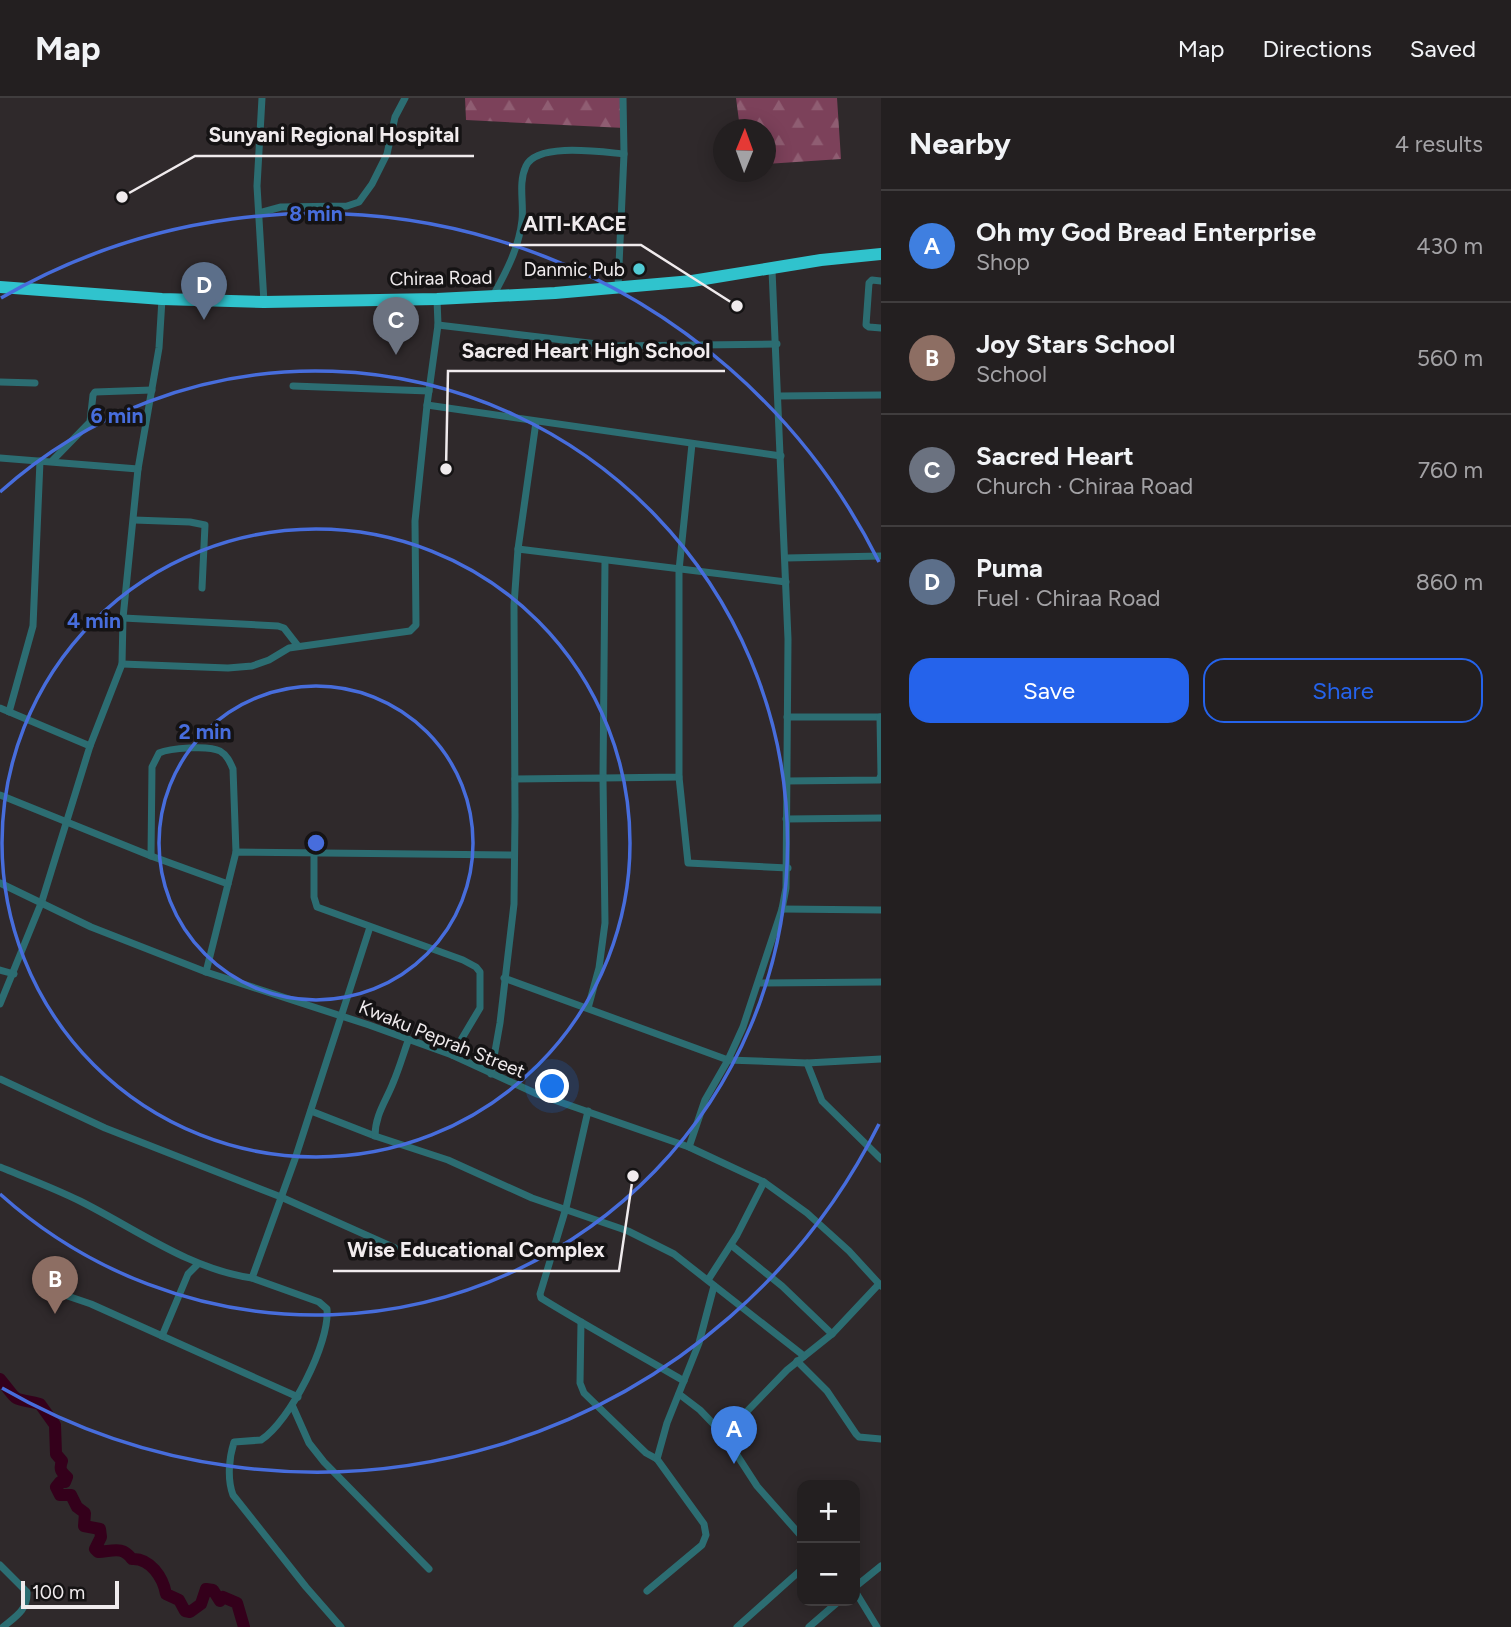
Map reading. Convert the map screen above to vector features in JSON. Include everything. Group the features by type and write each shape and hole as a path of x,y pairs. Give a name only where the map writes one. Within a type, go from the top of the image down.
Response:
{"highway":[{"name":"Chiraa Road","path":"0,287 162,299 264,302 493,297 692,281 821,260 881,254"}],"street":[{"path":"262,98 257,186 264,302"},
{"path":"259,213 281,207 347,206 359,202 372,184 387,154 395,117 405,98"},
{"path":"618,286 624,98"},
{"path":"493,297 518,242 522,219 523,178 530,160 555,150 624,155"},
{"path":"689,1147 705,1100 728,1060 759,983 782,909 788,868 786,558 772,270"},
{"path":"881,281 872,281 869,284 866,325 881,328"},
{"path":"0,1004 42,901 90,746 122,664 123,618 138,468 159,348 162,299"},
{"path":"122,664 228,668 251,666 269,660 289,648 410,631 414,628 415,520 438,325 437,299"},
{"path":"438,325 614,346 777,344"},
{"path":"0,382 35,383"},
{"path":"293,386 429,391"},
{"path":"52,461 90,422 95,393 152,390"},
{"path":"779,396 881,394"},
{"path":"427,405 781,456"},
{"path":"491,1074 514,904 513,605 536,422"},
{"path":"692,444 679,570 679,778 688,863 788,868"},
{"path":"0,458 138,468"},
{"path":"9,712 33,625 40,461"},
{"path":"134,520 205,525 202,588"},
{"path":"518,549 786,582"},
{"path":"786,558 881,556"},
{"path":"588,1008 599,968 606,923 603,778 605,561"},
{"path":"123,618 278,626 284,628 298,646"},
{"path":"0,708 90,746"},
{"path":"786,781 879,779 881,775 881,717 787,716"},
{"path":"150,856 152,767 159,753 181,749 219,750 228,758 233,769 236,852 206,972"},
{"path":"515,779 679,778"},
{"path":"0,795 150,856 228,884"},
{"path":"786,820 881,818"},
{"path":"236,852 513,855"},
{"path":"314,852 314,897 317,907 463,960 480,971 480,1009 452,1055"},
{"name":"Kwaku Peprah Street","path":"0,883 92,927 206,972 452,1055 537,1094 689,1147 764,1182 807,1213 849,1251 880,1285"},
{"path":"782,909 881,910"},
{"path":"252,1278 311,1111 370,927"},
{"path":"0,970 14,974"},
{"path":"504,978 728,1060 807,1063 881,1059"},
{"path":"759,983 881,982"},
{"path":"375,1136 375,1124 408,1041"},
{"path":"807,1063 822,1101 881,1160"},
{"path":"0,1079 105,1128 281,1197 395,1248"},
{"path":"311,1111 448,1160 532,1198 628,1231 674,1254 804,1356"},
{"path":"588,1111 566,1209 541,1297 684,1381"},
{"path":"0,1167 78,1199 198,1264 227,1274 252,1278 319,1302 327,1309 325,1328 293,1407 261,1440 234,1442 230,1469 233,1495 341,1627"},
{"path":"657,1460 667,1423 699,1343 711,1283 764,1182"},
{"path":"731,1244 832,1334"},
{"path":"162,1336 188,1274 198,1264"},
{"path":"724,1435 880,1285"},
{"path":"47,1289 91,1304 298,1397"},
{"path":"580,1322 580,1383 584,1393 646,1453 657,1460 704,1524 706,1535 702,1545 647,1591"},
{"path":"797,1362 827,1391 859,1437 881,1439"},
{"path":"679,1394 700,1410 724,1435 757,1486 797,1530"},
{"path":"293,1407 309,1443 324,1462 429,1569"},
{"path":"0,1565 27,1592 28,1602 22,1612 3,1627"},
{"path":"860,1585 881,1566"},
{"path":"737,1627 797,1573"},
{"path":"860,1598 877,1627"},
{"path":"809,1627 833,1606"}],"green space":[{"path":"465,98 623,98 624,128 466,120"},
{"path":"736,98 837,98 841,159 776,163 776,119 739,119"}],"waterway":[{"path":"0,1379 16,1398 40,1404 55,1425 56,1454 62,1461 61,1470 67,1477 65,1482 60,1482 56,1487 60,1495 71,1495 77,1507 85,1513 84,1526 100,1529 101,1537 95,1549 98,1552 121,1551 132,1559 150,1565 159,1575 166,1594 179,1600 185,1611 190,1612 201,1604 206,1589 213,1590 220,1601 223,1597 237,1603 244,1627"}],"place":[{"name":"Sunyani Regional Hospital","path":"122,197"},
{"name":"Danmic Pub","path":"639,269"},
{"name":"AITI-KACE","path":"737,306"},
{"name":"Puma","path":"204,320"},
{"name":"Sacred Heart","path":"396,355"},
{"name":"Sacred Heart High School","path":"446,469"},
{"name":"Wise Educational Complex","path":"633,1176"},
{"name":"Joy Stars School","path":"55,1314"},
{"name":"Oh my God Bread Enterprise","path":"734,1464"}]}
